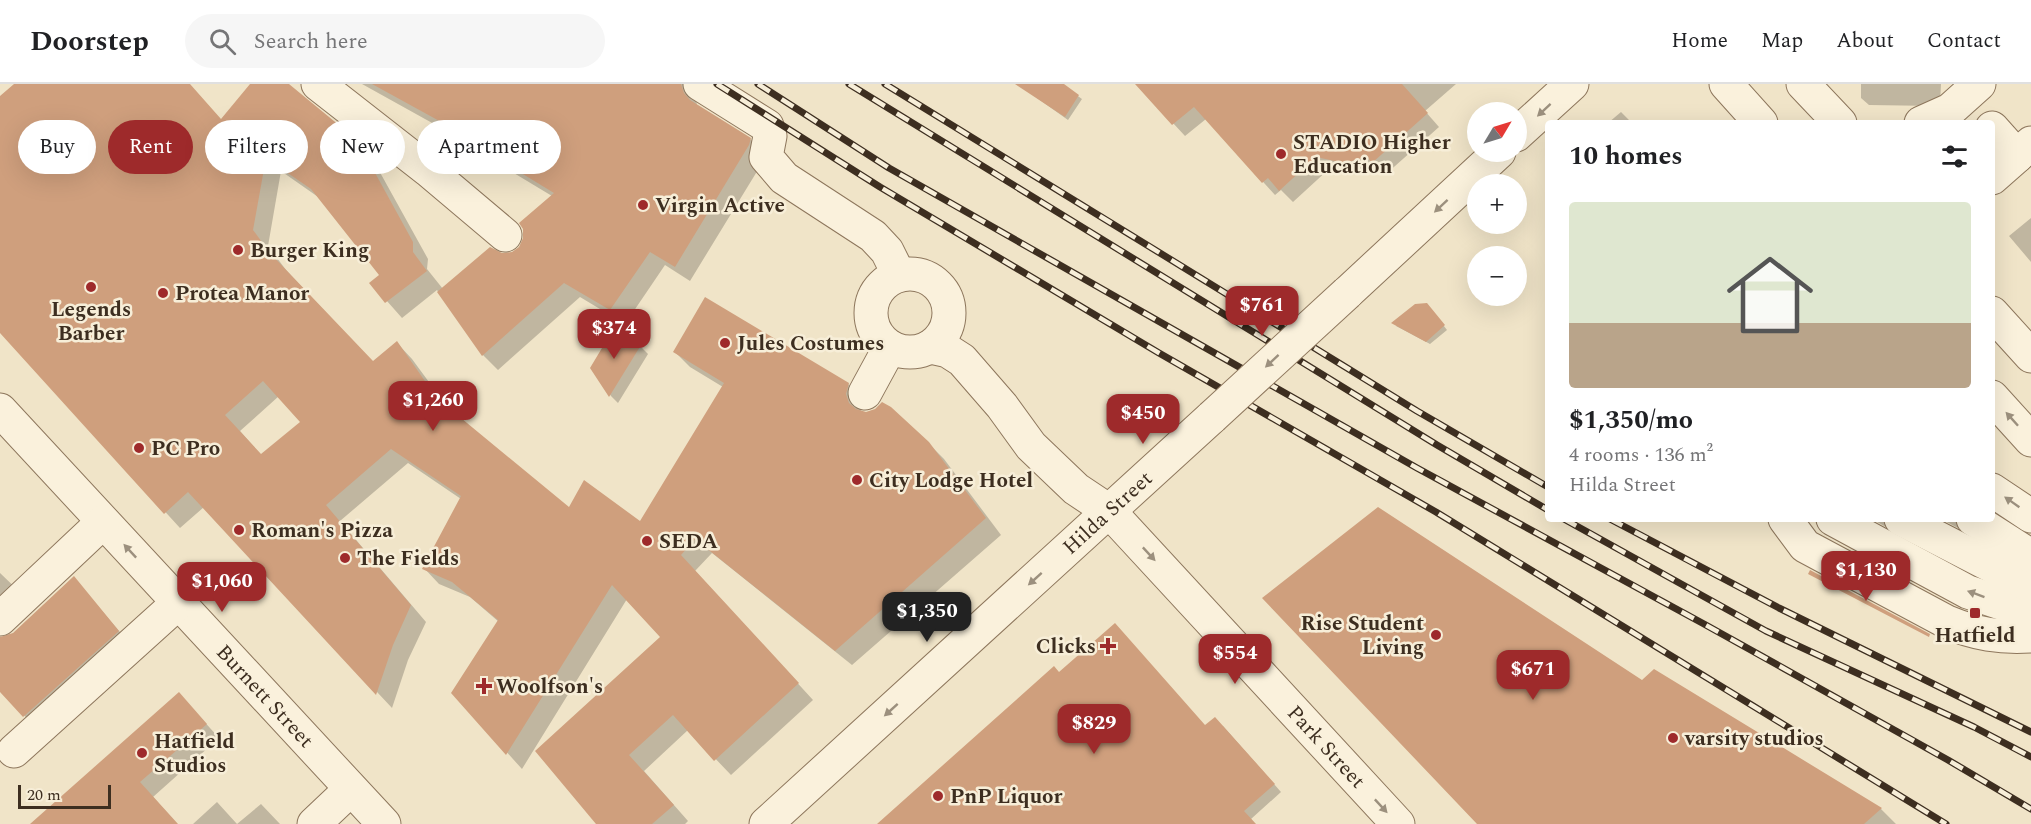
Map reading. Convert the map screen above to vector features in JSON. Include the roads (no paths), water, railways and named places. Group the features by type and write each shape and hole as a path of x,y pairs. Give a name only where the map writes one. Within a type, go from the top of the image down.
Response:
{"street":[{"path":"318,84 428,170 505,235"},
{"path":"700,84 767,126 770,136 766,157 784,178 873,236 886,237 898,243 912,275"},
{"path":"1527,125 1572,84"},
{"path":"1726,84 1758,120"},
{"path":"1748,84 1780,120"},
{"path":"1782,84 1815,120"},
{"path":"1803,84 1837,120"},
{"path":"1928,120 1950,110 1972,91 1986,120"},
{"path":"1995,130 2024,149 1995,175"},
{"name":"Hilda Street","path":"766,824 1488,162"},
{"path":"950,309 949,323 943,336 930,347 915,352 890,348 874,328 871,312 874,296 884,283 912,275 938,284 946,295 950,309 988,371 1002,406"},
{"path":"1995,289 2031,329"},
{"path":"1995,316 2031,356"},
{"path":"930,347 948,351 962,360 1002,406"},
{"path":"865,393 890,348"},
{"path":"0,387 23,436"},
{"path":"1995,400 2031,440"},
{"name":"Park Street","path":"1002,406 1031,446 1076,489 1109,511 1398,824"},
{"name":"Burnett Street","path":"0,410 384,824"},
{"path":"1995,492 2031,516"},
{"path":"0,619 104,522"},
{"path":"1787,522 1805,546 1947,622 1965,630 2006,638 2031,636"},
{"path":"1839,522 1968,592 2031,613"},
{"path":"1907,522 2031,586"},
{"path":"1978,522 2031,556"},
{"path":"14,750 178,603"},
{"path":"314,824 351,789"}],"railway":[{"path":"717,84 880,187 1159,353 1436,512 1946,824"},
{"path":"758,84 889,168 1417,468 1704,624 2031,809"},
{"path":"849,84 1437,445 1545,508"},
{"path":"885,84 1417,411 1545,485"},
{"path":"1569,522 1766,631 1974,727 2031,757"},
{"path":"1616,522 1779,608 2031,732"}],"place":[{"name":"STADIO Higher Education","path":"1281,154"},
{"name":"Virgin Active","path":"643,205"},
{"name":"Burger King","path":"238,250"},
{"name":"Legends Barber","path":"91,287"},
{"name":"Protea Manor","path":"163,293"},
{"name":"Jules Costumes","path":"725,343"},
{"name":"PC Pro","path":"139,448"},
{"name":"City Lodge Hotel","path":"857,480"},
{"name":"Roman's Pizza","path":"239,530"},
{"name":"SEDA","path":"647,541"},
{"name":"The Fields","path":"345,558"},
{"name":"Hatfield","path":"1975,613"},
{"name":"Rise Student Living","path":"1436,635"},
{"name":"Clicks","path":"1108,646"},
{"name":"Woolfson's","path":"484,686"},
{"name":"varsity studios","path":"1673,738"},
{"name":"Hatfield Studios","path":"142,753"},
{"name":"PnP Liquor","path":"938,796"}]}
